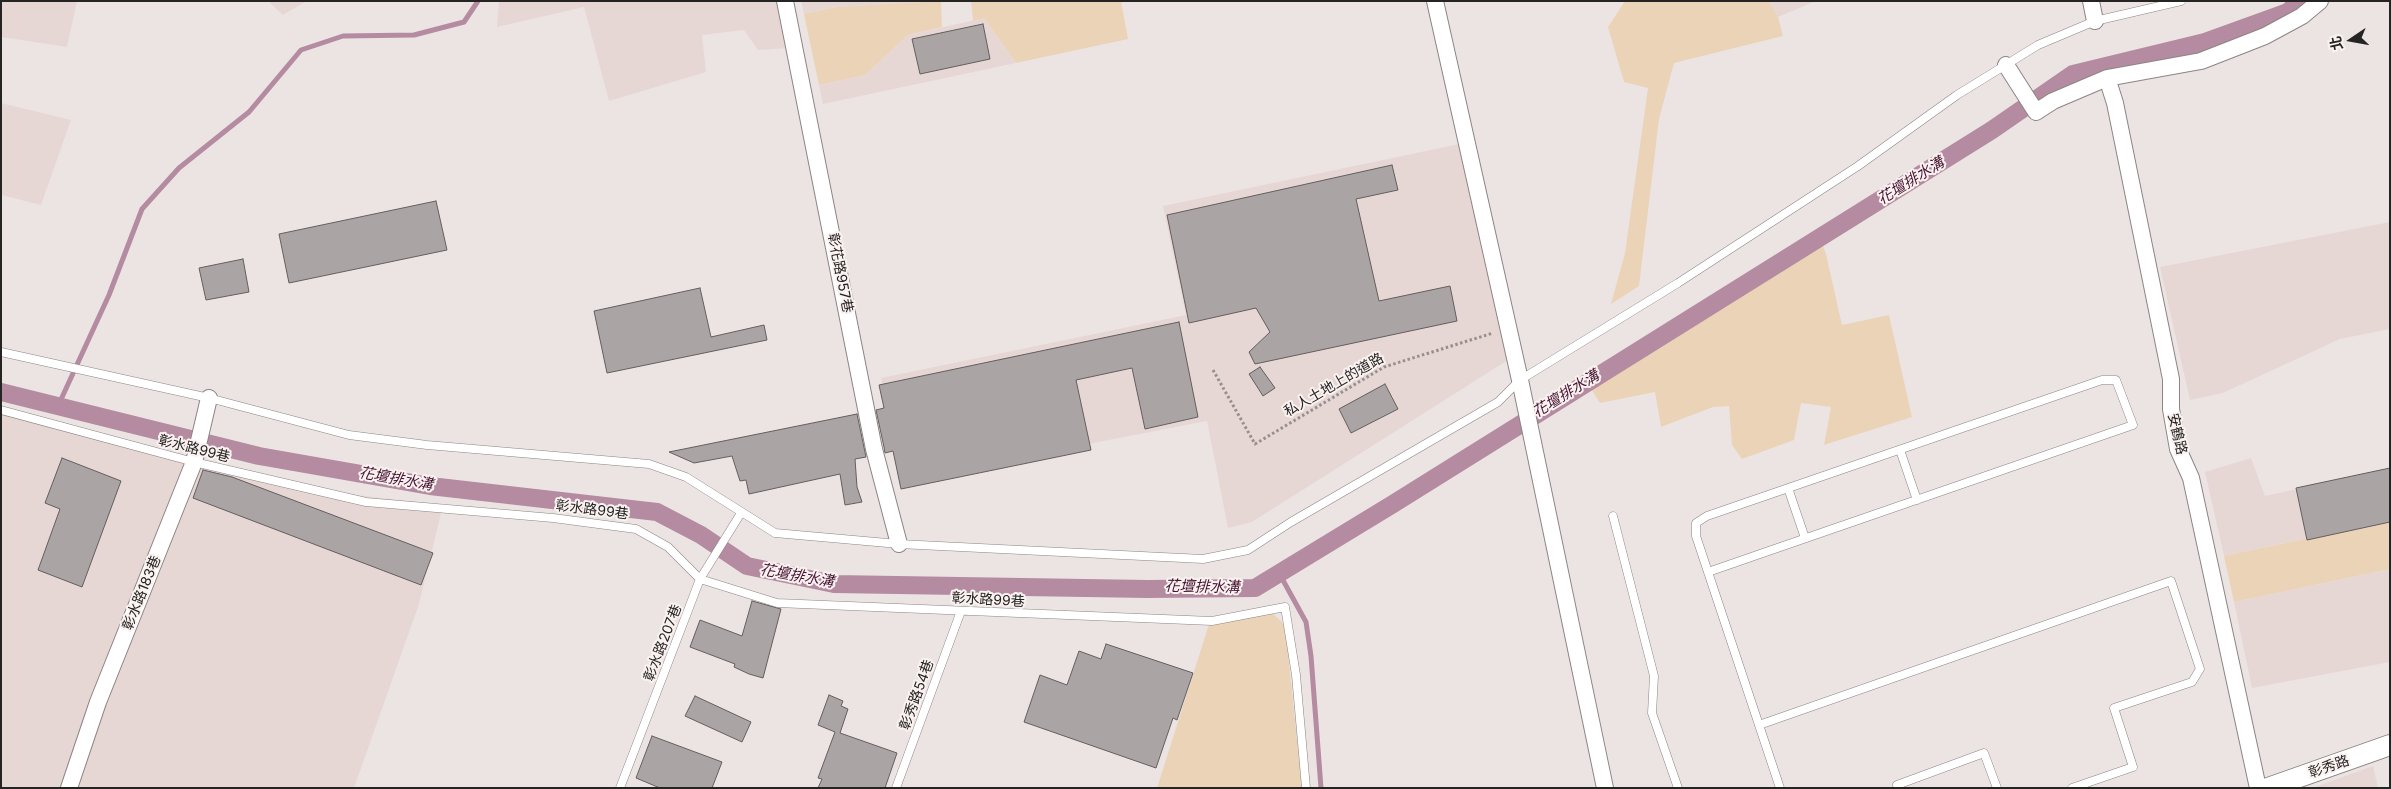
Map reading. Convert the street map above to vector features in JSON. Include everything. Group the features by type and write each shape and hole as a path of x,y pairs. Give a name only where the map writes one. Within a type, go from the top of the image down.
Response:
{"street":[{"name":"彰花路957巷","path":"784,1 874,449 899,544"},
{"path":"1435,1 1520,380 1605,788"},
{"path":"2091,1 2095,21"},
{"path":"2006,65 2036,112 2053,101 2107,78 2201,61 2265,36 2302,16 2320,1"},
{"name":"安鶴路","path":"2107,78 2115,103 2172,380 2171,409 2178,449 2192,478 2258,788"},
{"name":"彰水路183巷","path":"69,788 98,702 194,461 208,401"},
{"name":"彰秀路","path":"2268,788 2390,745"}],"lane":[{"path":"1,352 349,435 649,464 686,477 741,513 775,532 899,544 1202,559 1248,550 1291,522 1498,402 1520,380 1686,278 1858,166 1957,95 2038,44 2095,21 2182,1"},
{"path":"1708,572 2133,425 2116,380 2102,380 1707,516 1696,523 1696,536 1708,572 1780,788"},
{"name":"彰水路99巷","path":"1,410 194,461 366,502 552,518 636,529 668,547 700,579 777,603 1212,621 1285,607 1296,675 1306,788"},
{"path":"1900,450 1917,500"},
{"path":"1788,488 1806,538"},
{"name":"彰水路207巷","path":"620,788 700,579 741,513"},
{"path":"1614,516 1654,676 1652,713 1678,788"},
{"path":"1759,725 2171,581 2200,669 2192,682 2114,708 2133,767 2072,788"},
{"name":"彰秀路54巷","path":"896,788 961,611"},
{"path":"1898,788 1897,785 1984,753 1997,788"}],"path":[{"name":"私人土地上的道路","path":"1213,370 1255,444 1384,367 1508,328"}],"shaded area":[{"path":"1,1 77,1 67,47 1,37"},
{"path":"268,1 307,1 283,15"},
{"path":"499,1 782,1 791,48 758,50 744,30 702,35 706,72 609,101 584,7 497,27"},
{"path":"801,1 944,1 836,7 804,14"},
{"path":"941,1 942,27 908,35 865,75 819,85 804,14 836,7"},
{"path":"971,1 1121,1 1128,39 1016,63 984,18 973,21"},
{"path":"1625,1 1769,1 1778,17 1783,36 1674,63 1659,119 1639,286 1611,304 1625,253 1648,88 1624,82 1608,27"},
{"path":"1769,1 1816,1 1778,17"},
{"path":"984,18 1016,63 823,104 819,85 865,75 908,35"},
{"path":"1,103 71,120 41,205 1,195"},
{"path":"1464,143 1508,360 1252,522 1228,528 1207,421 902,480 881,378 1186,315 1163,206"},
{"path":"2390,222 2390,329 2340,339 2223,393 2190,400 2160,267"},
{"path":"1817,230 1826,254 1842,325 1889,315 1912,417 1824,445 1831,407 1801,403 1794,440 1742,459 1732,445 1729,406 1713,407 1661,427 1655,392 1600,403 1586,381"},
{"path":"1,406 312,490 443,505 419,604 354,788 1,788"},
{"path":"2251,458 2265,496 2390,468 2390,521 2224,556 2205,472"},
{"path":"2390,521 2390,569 2234,602 2224,556"},
{"path":"2390,569 2390,662 2252,688 2234,602"},
{"path":"1272,613 1285,625 1302,788 1157,788 1211,618"},
{"path":"2373,766 2378,788 2312,788"}],"building":[{"path":"983,24 990,59 920,74 912,39"},
{"path":"1392,165 1398,190 1356,199 1379,301 1450,286 1457,321 1255,364 1249,352 1270,332 1256,308 1189,323 1167,215"},
{"path":"436,201 447,250 289,283 279,234"},
{"path":"243,259 249,292 206,300 199,268"},
{"path":"700,288 711,337 764,325 767,340 607,373 594,311"},
{"path":"1179,322 1198,417 1145,429 1132,368 1076,380 1091,450 901,489 893,451 885,453 876,410 884,408 879,385"},
{"path":"1260,367 1275,388 1263,396 1249,374"},
{"path":"1385,384 1398,409 1351,433 1339,409"},
{"path":"857,414 866,457 855,459 857,487 862,502 845,505 840,474 749,494 746,480 740,481 732,456 694,463 669,452"},
{"path":"62,458 121,481 82,587 38,570 60,509 45,503"},
{"path":"2390,468 2390,522 2307,540 2296,488"},
{"path":"203,470 232,477 433,553 421,585 193,498"},
{"path":"752,601 781,609 763,678 734,667 735,664 690,647 700,620 742,636"},
{"path":"1106,644 1193,673 1177,720 1173,718 1156,768 1024,722 1040,675 1067,685 1079,651 1101,659"},
{"path":"829,695 843,701 841,706 848,709 840,733 897,753 885,788 818,788 822,779 818,778 835,732 818,725"},
{"path":"695,696 751,722 742,742 685,716"},
{"path":"652,736 722,762 712,788 660,788 636,778"}],"waterway":[{"path":"58,406 109,295 142,209 179,168 249,112 301,50 343,36 414,35 464,22 478,1"},
{"name":"花壇排水溝","path":"1,392 259,456 430,486 657,512 701,535 747,566 834,584 1148,589 1255,588 1992,130 2073,74 2205,42 2288,12 2300,1"},
{"path":"1279,573 1306,622 1311,656 1321,788"}]}
